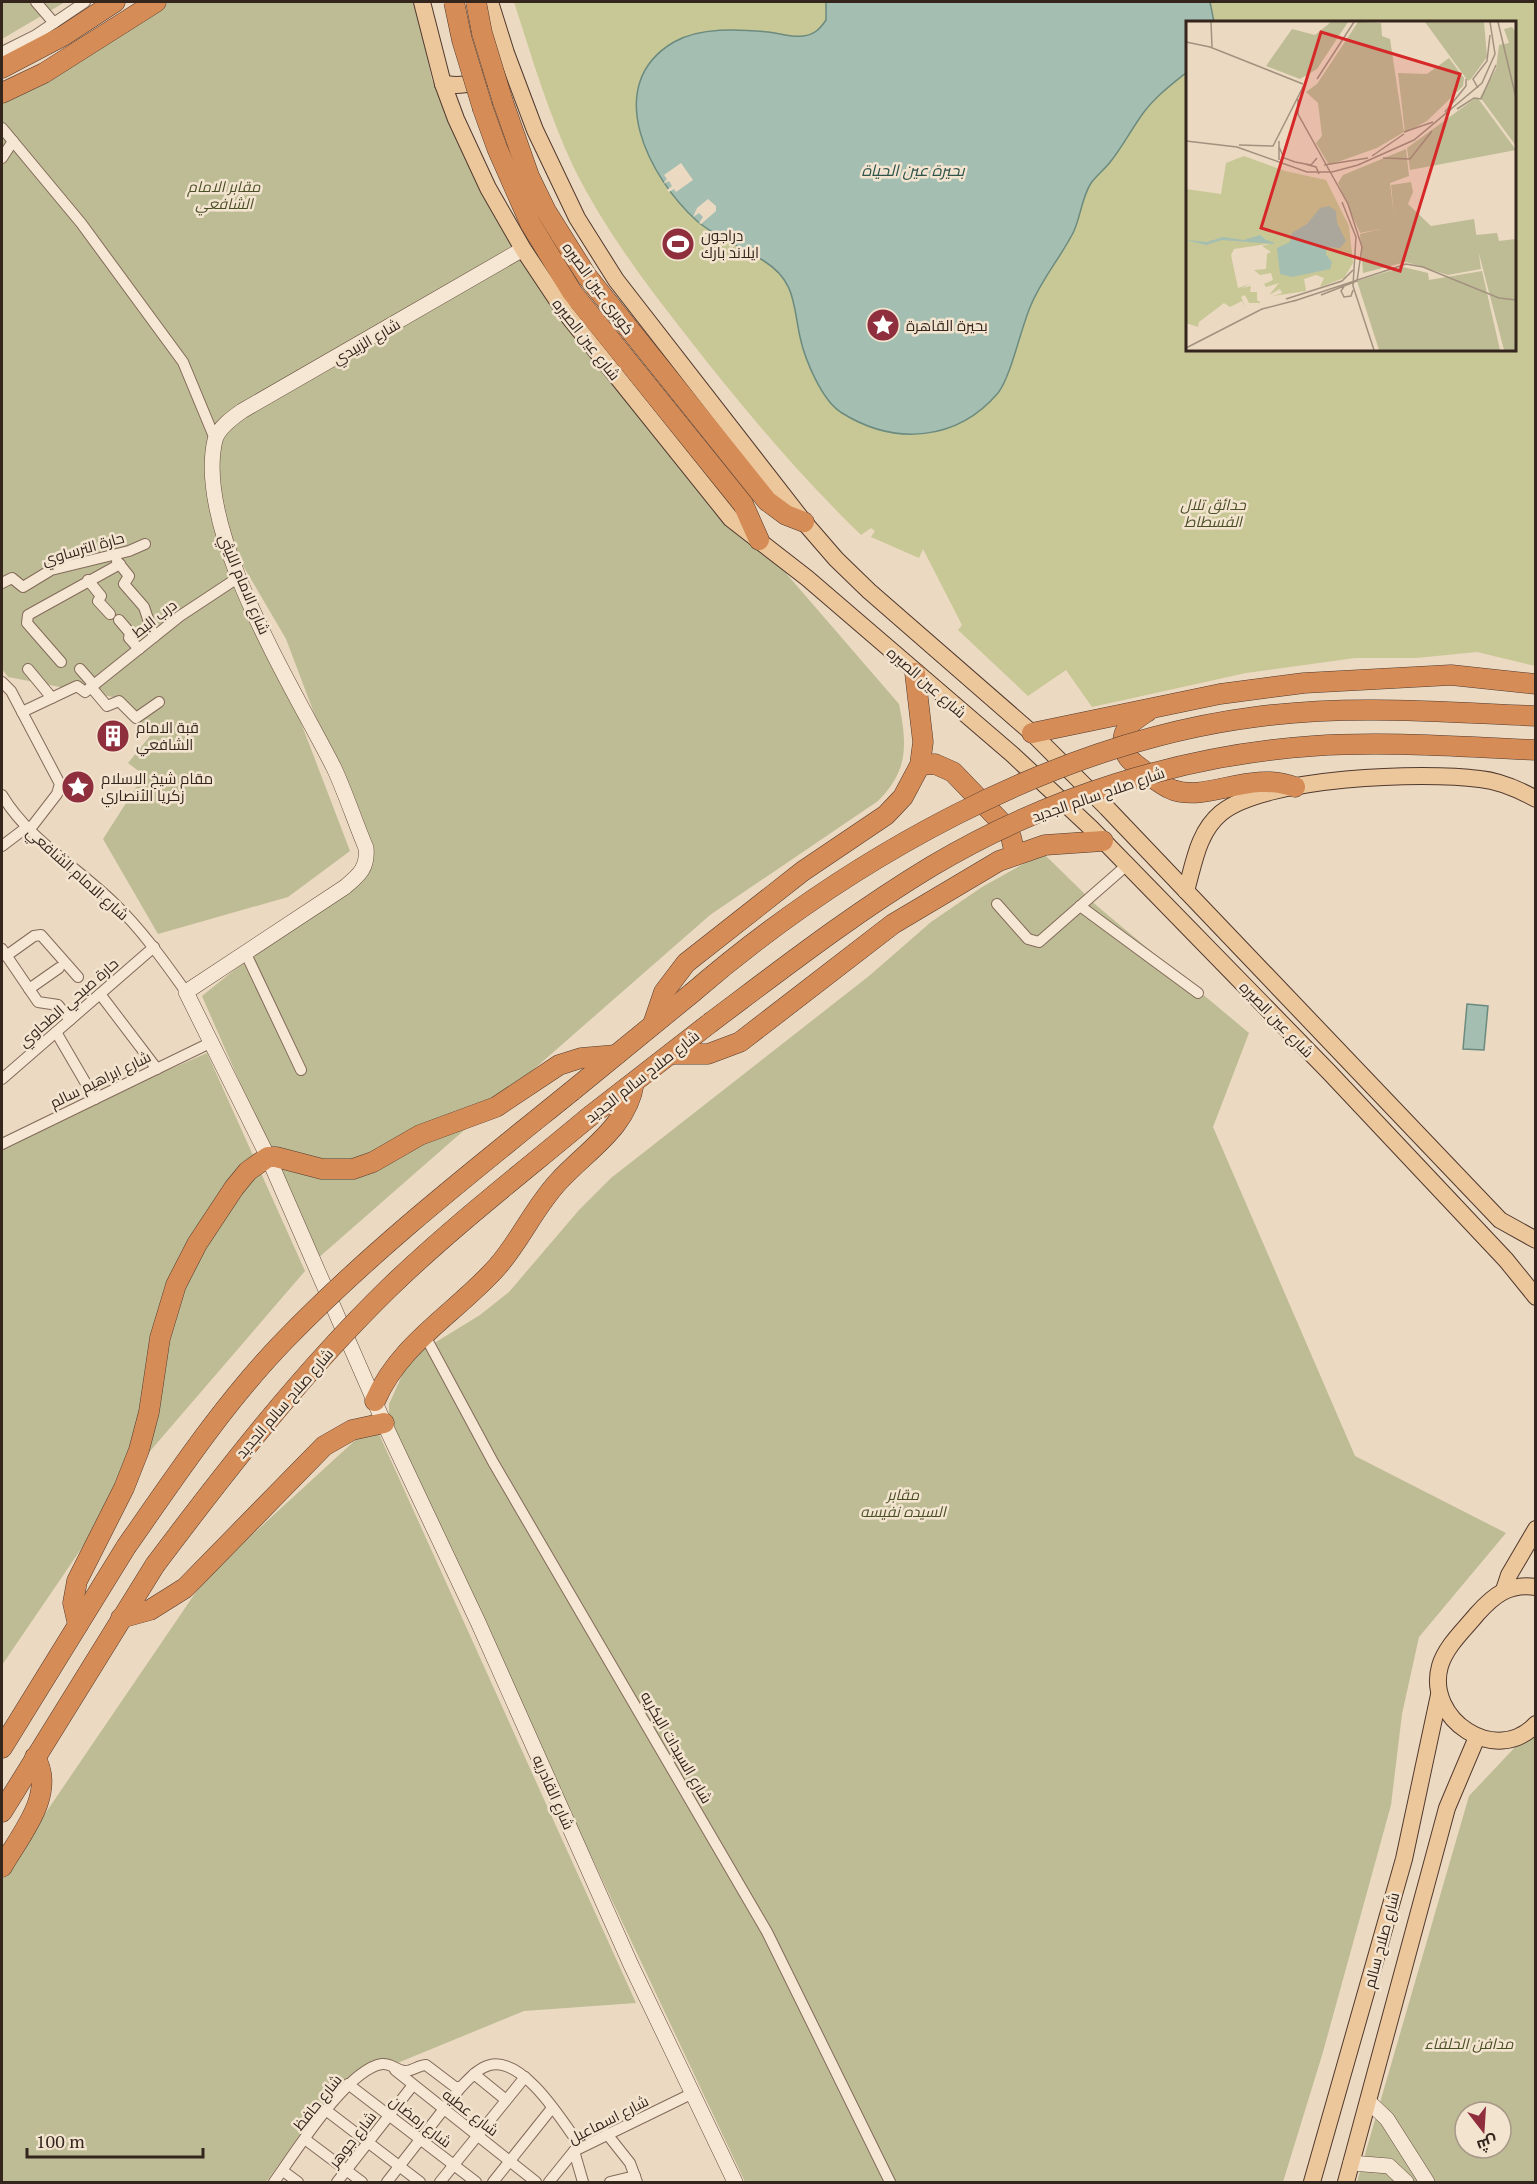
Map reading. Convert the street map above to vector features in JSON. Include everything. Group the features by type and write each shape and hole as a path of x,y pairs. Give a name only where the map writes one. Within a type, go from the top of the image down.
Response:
{"highway":[{"path":"2,68 63,36 115,2"},
{"path":"2,93 44,73 156,2"},
{"name":"كوبرى عين الصيره","path":"454,2 472,74 496,148 517,196 547,253 592,319 743,504 759,540"},
{"name":"كوبرى عين الصيره","path":"476,2 482,33 515,140 537,194 564,241 597,290 759,492 776,509 804,522"},
{"path":"653,1024 664,992 686,963 803,871 886,815 907,792 920,765 923,730 915,673"},
{"path":"1032,733 1230,692 1304,682 1451,675 1536,684"},
{"path":"1152,708 1128,726 1124,736 1124,750 1132,762 1169,788 1191,793 1266,780 1295,787"},
{"name":"شارع صلاح سالم الجديد","path":"2,1748 126,1547 195,1449 282,1343 405,1227 748,946 808,903 902,844 967,810 1034,780 1140,741 1216,723 1293,713 1409,710 1536,717"},
{"name":"شارع صلاح سالم الجديد","path":"2,1812 155,1565 262,1426 352,1325 426,1253 589,1117 820,940 933,865 1012,825 1093,792 1170,769 1217,758 1304,747 1362,744 1536,750"},
{"path":"920,765 935,764 953,772 1004,824 1011,837 1015,854"},
{"path":"672,1054 708,1054 740,1042 893,924 951,887 1015,854 1053,844 1103,841"},
{"path":"78,1625 73,1603 77,1581 124,1488 139,1450 149,1412 160,1338 176,1285 197,1244 221,1206 248,1172 268,1157 286,1158 332,1170 363,1166 420,1135 496,1107 559,1065 581,1058 616,1055"},
{"path":"375,1401 396,1365 424,1334 487,1278 510,1251 546,1195 620,1120 630,1102 634,1083"},
{"path":"121,1618 150,1610 185,1588 324,1446 352,1430 384,1423"},
{"path":"2,1867 41,1798 43,1777 35,1757"}],"main road":[{"name":"شارع عين الصيره","path":"422,2 443,84 488,188 523,249 565,312 731,519 799,570 915,673 1013,755 1103,841 1529,1281 1536,1297"},
{"name":"شارع عين الصيره","path":"490,2 506,53 551,165 577,218 605,262 804,522 836,559 869,591 1032,733 1500,1220 1536,1240"},
{"path":"443,84 458,86 474,84 488,77 500,66 506,53"},
{"path":"1186,891 1201,840 1219,815 1235,804 1255,795 1295,787 1375,778 1468,777 1497,782 1536,799"},
{"path":"1504,1590 1509,1575 1536,1529"},
{"path":"1504,1590 1519,1586 1536,1587"},
{"name":"شارع صلاح سالم","path":"1312,2182 1404,1859 1439,1695 1440,1666 1448,1649 1490,1599 1504,1590"},
{"path":"1439,1695 1453,1720 1477,1737 1506,1740 1535,1726"},
{"name":"شارع صلاح سالم","path":"1346,2182 1447,1808 1477,1737"}],"street":[{"path":"36,2 54,24"},
{"path":"2,52 54,24 85,2"},
{"path":"2,98 75,63 165,2"},
{"name":"شارع الامام الليثي","path":"2,128 81,223 183,362 215,439 213,483 216,508 239,577 335,771 366,848 367,861 360,874 345,887 186,992"},
{"path":"2,158 12,141"},
{"name":"شارع الزبيدي","path":"215,439 231,418 242,411 523,249"},
{"name":"حارة الترساوي","path":"2,583 12,578 23,587 51,570 117,560 145,544"},
{"path":"61,662 27,623 27,615 88,580 117,560 129,577 124,584 144,607 153,638"},
{"name":"درب البط","path":"93,686 153,638 216,591 239,577"},
{"path":"88,580 101,596 98,601 130,633 129,638 139,649"},
{"path":"28,669 52,698"},
{"path":"80,669 107,706 119,701 136,718 159,702"},
{"path":"2,682 11,691 60,784 57,794 29,828 2,846"},
{"path":"22,712 76,686 84,693 93,686"},
{"name":"شارع الامام الشافعي","path":"2,795 11,811 114,903 154,947 186,992 268,1157"},
{"path":"997,904 1028,939 1035,942 1042,940 1127,865"},
{"path":"1080,906 1198,993"},
{"path":"70,1020 58,1005 40,1004 4,953 34,936 41,935 78,977"},
{"name":"حارة صبحي الطحاوي","path":"2,1079 154,947"},
{"path":"246,954 301,1070"},
{"path":"29,990 59,968"},
{"path":"100,994 157,1069"},
{"path":"56,1032 95,1099"},
{"name":"شارع ابراهيم سالم","path":"2,1144 212,1042"},
{"name":"شارع القادريه","path":"268,1157 384,1423 478,1622 621,1944 735,2182"},
{"name":"شارع السيدات البكريه","path":"424,1334 493,1462 767,1932 890,2182"},
{"path":"388,2064 406,2071 426,2066 455,2087 461,2087"},
{"name":"شارع حافظ","path":"274,2182 348,2084 370,2068 388,2064"},
{"name":"شارع عطيه","path":"388,2064 536,2182"},
{"path":"387,2182 461,2087 474,2074 489,2065 496,2064 525,2077 552,2108 578,2149 583,2182"},
{"path":"474,2074 506,2100"},
{"path":"440,2182 525,2077"},
{"name":"شارع رمضان","path":"348,2084 476,2182"},
{"name":"شارع جوهر","path":"337,2182 413,2085"},
{"name":"شارع اسماعيل","path":"549,2182 578,2149 691,2094"},
{"path":"1368,2101 1387,2119 1427,2182"},
{"path":"493,2182 552,2108"},
{"path":"327,2111 420,2182"},
{"path":"607,2134 627,2158 636,2179 610,2182"},
{"path":"306,2140 362,2182"},
{"path":"1351,2163 1389,2166 1406,2182"},
{"path":"283,2171 298,2182"}],"green space":[{"path":"2,2 65,2 2,39"},
{"name":"مقابر الامام الشافعي","path":"169,2 415,2 432,80 512,246 229,414 206,474 350,851 288,897 158,934 103,839 144,775 128,763 150,736 123,699 8,677 2,669 2,98 132,26"},
{"name":"حدائق تلال الفسطاط","path":"514,2 1535,2 1535,666 1477,652 1416,658 1355,658 1246,673 1092,707 1066,670 1028,696 958,630 962,625 923,549 919,558 871,537 875,531 871,528 861,535 813,486 724,383 652,291 610,231 585,190 565,148 534,65"},
{"path":"522,256 563,315 899,704 904,744 903,756 895,778 878,801 710,915 317,1259 202,996 370,861 286,639 231,545 217,498 221,437 233,422"},
{"name":"مقابر السيده نفيسه","path":"1043,853 1097,906 1249,1033 1213,1127 1355,1456 1506,1533 1419,1637 1402,1714 1391,1805 1323,2052 1283,2182 745,2182 389,1428 389,1404 405,1369 423,1350 480,1315 509,1292 579,1210 611,1178 869,976 931,922 982,887"},
{"path":"207,1053 305,1271 139,1464 2,1665 2,1143"},
{"path":"374,1423 636,2003 524,2011 334,2089 266,2182 2,2182 2,1877 198,1589 230,1555"},
{"name":"مدافن الحلفاء","path":"1535,1726 1535,2182 1357,2182 1469,1796"}],"water":[{"name":"بحيرة عين الحياة","path":"826,2 1210,2 1214,21 1186,21 1186,73 1164,90 1149,106 1109,164 1093,180 1088,189 1073,233 1031,305 1003,386 982,409 964,421 945,429 904,434 883,431 862,424 835,407 821,390 810,368 788,285 764,261 713,232 697,221 679,203 663,181 640,132 636,106 640,82 652,60 674,42 684,37 720,30 807,35 816,31 826,20"},
{"path":"1467,1004 1488,1006 1484,1050 1463,1049"}],"pier":[{"path":"681,163 693,180 676,192 674,189 669,192 667,190 672,186 669,181 663,184 667,179 664,175"},
{"path":"708,199 716,206 716,211 701,224 699,223 703,217 699,213 693,217 697,208"}],"place":[{"name":"دراجون ايلاند بارك","path":"678,244"},
{"name":"بحيرة القاهرة","path":"883,325"},
{"name":"قبة الامام الشافعي","path":"113,736"},
{"name":"مقام شيخ الاسلام زكريا الأنصاري","path":"78,787"}]}
